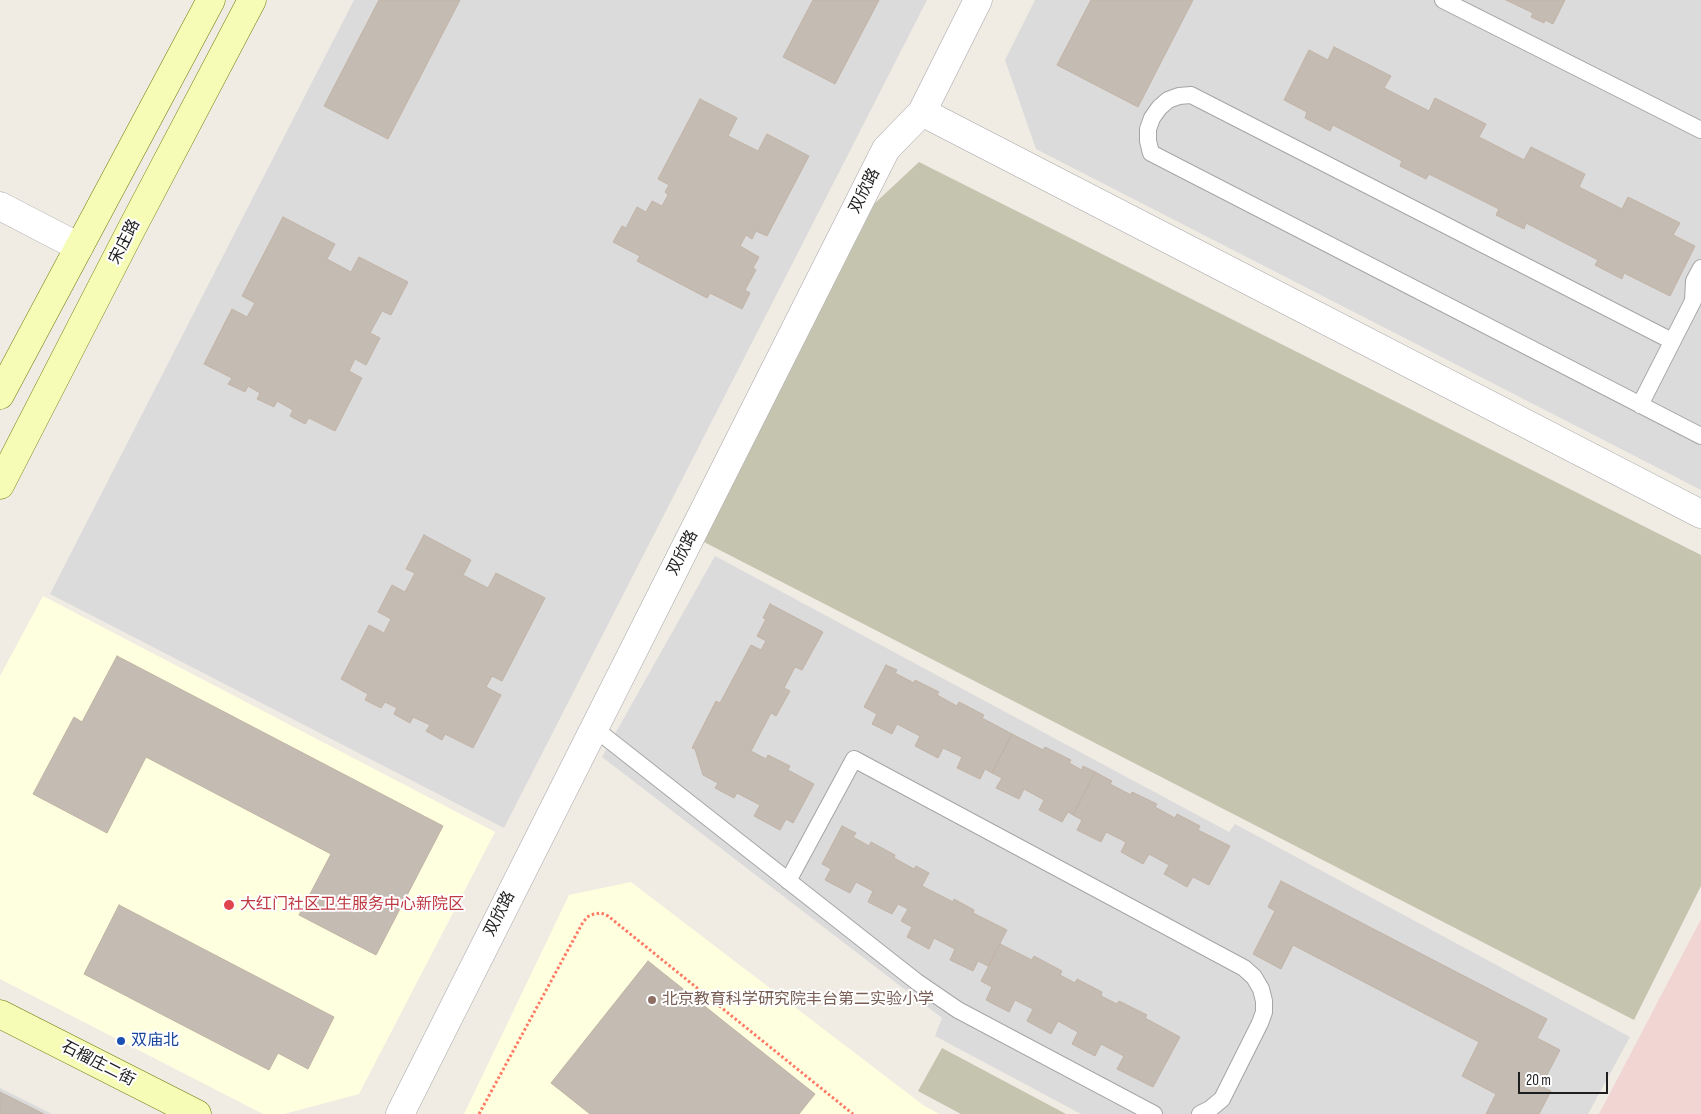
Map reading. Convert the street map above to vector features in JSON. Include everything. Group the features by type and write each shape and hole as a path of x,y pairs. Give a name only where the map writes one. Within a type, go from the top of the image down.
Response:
{"main road":[{"path":"0,395 211,0"},
{"name":"宋庄路","path":"0,485 252,0"},
{"name":"石榴庄二街","path":"0,1014 197,1114"}],"street":[{"name":"双欣路","path":"400,1114 886,149 922,112 978,0"},
{"path":"922,112 1701,514"},
{"path":"0,206 79,247"}],"lane":[{"path":"1443,0 1701,130"},
{"path":"1672,341 1191,95 1179,96 1168,100 1158,108 1152,118 1148,129 1151,153 1701,436"},
{"path":"1640,405 1672,341 1697,304 1694,281 1701,268"},
{"path":"594,728 917,982 958,1010 1154,1114"},
{"path":"788,881 854,758 1244,968 1254,977 1261,989 1264,1012 1222,1100 1200,1114"}],"path":[{"path":"479,1114 582,924 587,917 601,913 608,916 853,1114"}],"shaded area":[{"path":"354,0 927,0 504,828 50,594"},
{"path":"1035,0 1701,0 1701,490 1036,149 1005,60"},
{"path":"919,162 1701,555 1701,886 1634,1020 704,542 875,203"},
{"path":"715,556 1229,832 1235,824 1630,1037 1588,1114 1081,1114 935,1036 942,1018 602,757"},
{"name":"大红门社区卫生服务中心新院区","path":"43,596 495,832 359,1094 284,1114 263,1114 0,979 0,676"},
{"name":"北京教育科学研究院丰台第二实验小学","path":"631,882 923,1105 939,1114 464,1114 569,895"},
{"path":"1701,919 1701,1114 1599,1114"},
{"path":"942,1048 1066,1114 961,1114 918,1091"},
{"path":"0,1088 52,1114 0,1114"}],"building":[{"path":"379,0 460,0 388,139 324,106"},
{"path":"813,0 879,0 835,84 783,57"},
{"path":"1091,0 1193,0 1138,107 1057,65"},
{"path":"1506,0 1565,0 1553,24 1545,20 1544,23 1531,17 1533,13"},
{"path":"1334,47 1391,76 1384,88 1429,111 1435,98 1486,124 1479,137 1524,160 1531,147 1585,174 1579,187 1622,209 1628,197 1680,223 1673,235 1695,246 1670,296 1624,273 1622,279 1595,265 1598,260 1526,223 1524,229 1496,215 1499,209 1429,174 1426,179 1400,166 1402,161 1333,125 1330,131 1305,118 1307,112 1284,100 1309,50 1328,60"},
{"path":"700,99 737,118 728,136 758,151 767,134 809,156 767,236 756,231 752,239 746,235 740,246 759,257 753,268 756,270 745,290 750,293 742,309 710,293 707,298 637,261 640,256 613,242 622,226 626,228 637,207 646,212 652,201 662,206 668,195 665,192 669,185 658,179"},
{"path":"283,217 335,244 327,259 351,272 359,257 408,282 391,315 382,311 370,333 380,338 366,365 355,359 349,371 362,378 335,431 309,418 305,424 290,416 293,410 277,401 274,407 257,399 260,393 248,386 245,392 228,384 232,378 204,364 232,309 247,317 255,303 242,296"},
{"path":"424,535 471,560 463,575 488,588 496,573 545,598 502,681 492,676 486,687 501,695 473,748 445,734 442,740 426,731 430,725 413,717 410,723 394,714 397,708 385,702 381,708 365,700 368,694 341,679 369,625 384,633 391,619 378,612 392,585 405,592 415,573 406,569"},
{"path":"770,604 823,632 802,670 795,667 784,688 790,691 776,716 771,713 751,751 766,759 768,755 790,766 788,770 814,784 793,823 786,819 780,830 754,816 760,805 737,793 734,798 715,788 718,783 703,775 695,749 692,748 716,701 720,703 751,645 761,650 766,641 757,636 766,619 763,618"},
{"path":"117,656 443,826 376,955 299,915 331,854 146,757 107,833 33,794 74,717 82,722"},
{"path":"886,665 897,670 895,673 914,683 915,680 939,692 937,695 957,706 959,702 984,715 982,718 1012,734 992,773 985,769 980,779 957,768 962,757 943,748 938,758 915,746 920,736 897,724 892,734 872,724 877,714 864,707"},
{"path":"1012,734 1043,750 1045,747 1071,760 1069,763 1082,770 1083,766 1095,772 1073,815 1068,812 1062,822 1039,810 1044,800 1024,789 1019,799 996,788 1002,778 992,773"},
{"path":"1095,772 1112,781 1110,784 1131,795 1132,792 1157,804 1155,807 1175,818 1177,814 1200,826 1198,830 1230,846 1209,885 1193,877 1187,887 1164,874 1169,865 1149,854 1143,864 1121,852 1126,842 1106,832 1101,842 1077,830 1082,820 1073,815"},
{"path":"842,826 856,833 853,837 869,846 871,842 895,855 894,858 914,869 916,866 929,873 922,886 953,902 954,899 974,910 973,913 1007,930 988,966 978,961 973,971 950,960 955,949 934,938 929,949 907,937 912,927 901,921 908,909 898,904 892,914 868,902 873,891 856,882 850,893 825,880 831,869 822,864"},
{"path":"1281,881 1547,1019 1537,1038 1560,1050 1541,1086 1551,1091 1539,1114 1486,1114 1496,1094 1462,1076 1479,1042 1293,945 1281,969 1253,954 1275,911 1268,907"},
{"path":"119,905 334,1017 308,1069 278,1053 269,1070 84,974"},
{"path":"1000,944 1032,960 1034,956 1062,971 1060,975 1075,983 1077,979 1102,992 1101,996 1117,1004 1119,1001 1147,1015 1145,1018 1180,1037 1153,1087 1117,1069 1124,1056 1101,1044 1095,1056 1072,1044 1078,1032 1058,1021 1051,1034 1027,1021 1033,1009 1015,1000 1009,1012 986,1000 992,987 981,981"},
{"path":"648,961 815,1094 799,1114 590,1114 551,1083"},
{"path":"0,1092 44,1114 0,1114"}],"place":[{"name":"大红门社区卫生服务中心新院区","path":"229,905"},
{"name":"北京教育科学研究院丰台第二实验小学","path":"652,1000"},
{"name":"双庙北","path":"121,1041"}]}
